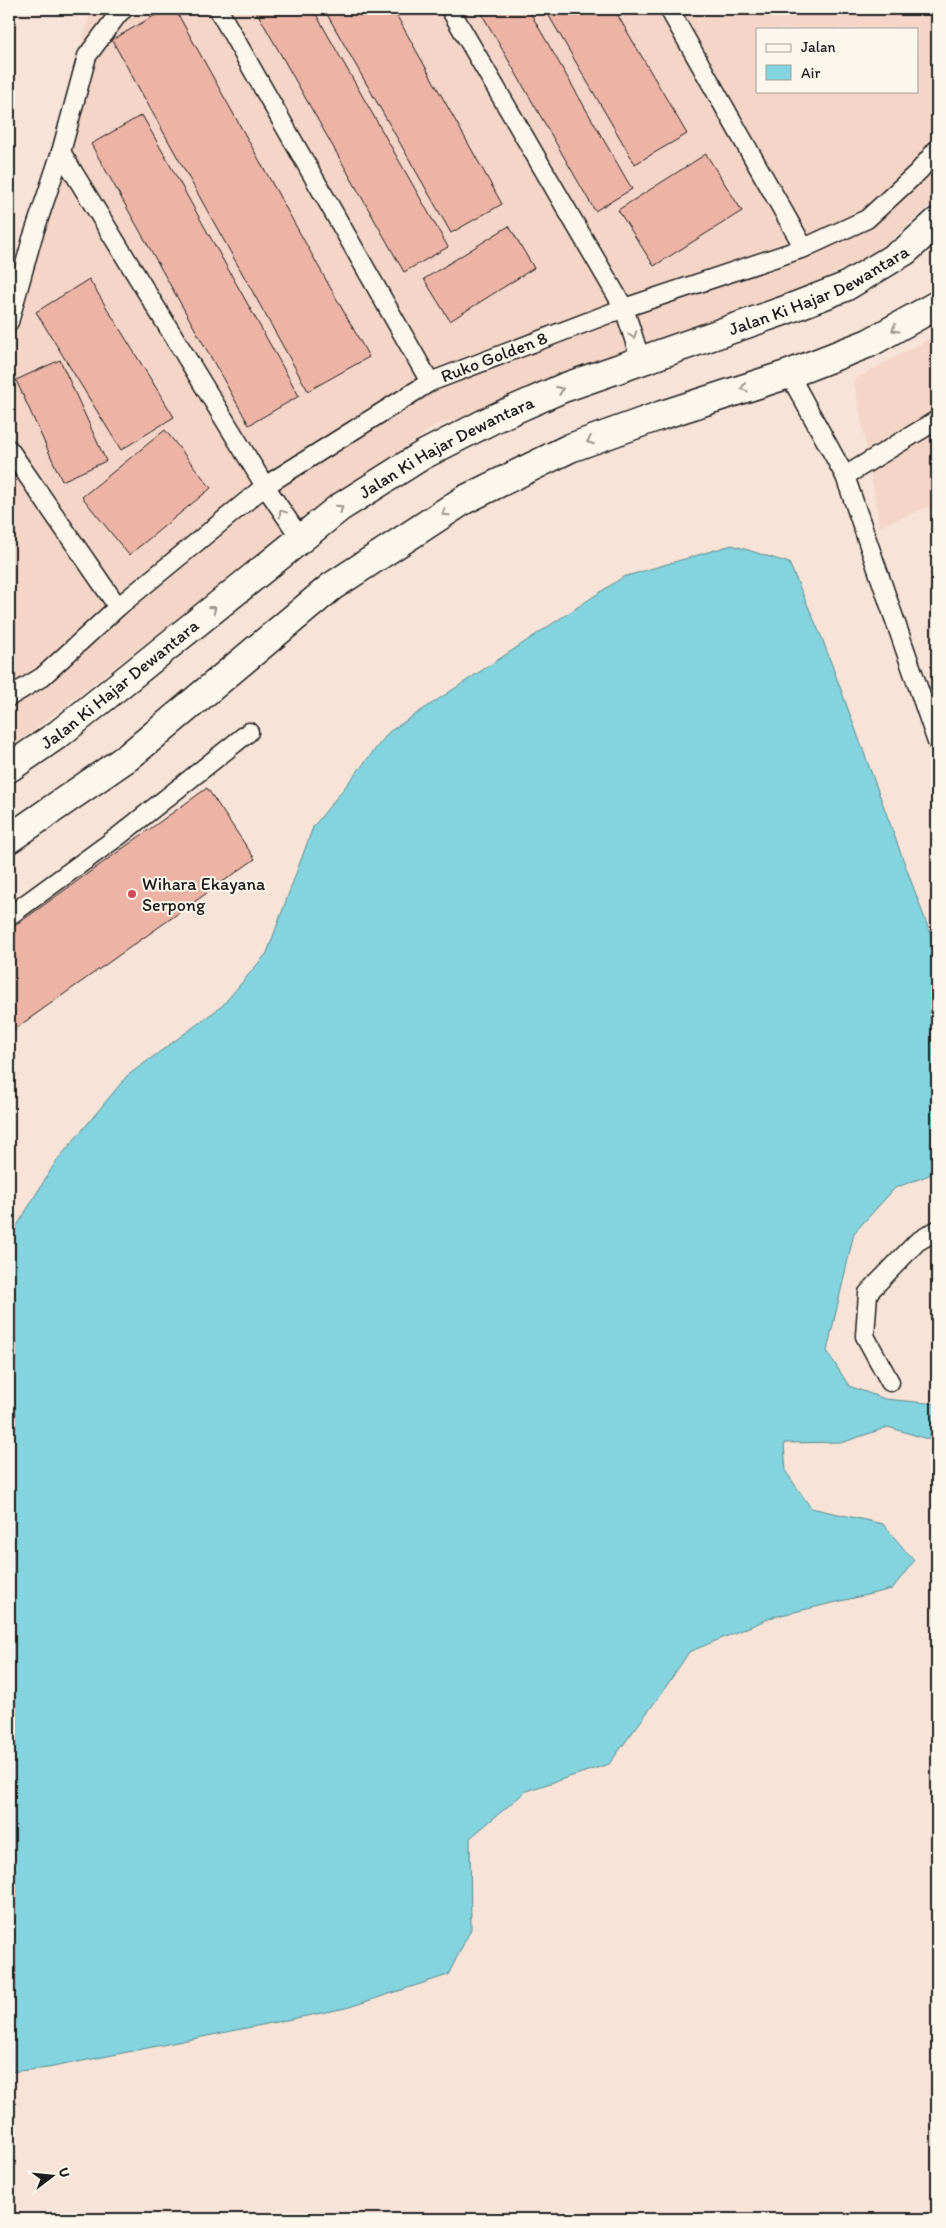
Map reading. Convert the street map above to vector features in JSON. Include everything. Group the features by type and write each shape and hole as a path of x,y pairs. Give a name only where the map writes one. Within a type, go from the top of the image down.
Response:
{"street":[{"name":"Jalan Ki Hajar Dewantara","path":"9,768 60,733 340,508 423,455 495,418 563,388 783,311 845,287 904,251 937,222"},
{"path":"9,839 128,757 332,587 464,500 570,448 662,415 789,374 869,344 937,305"}],"lane":[{"path":"9,322 32,239 61,152 87,56 118,13 124,9"},
{"name":"Ruko Golden 8","path":"218,9 430,382 624,308 804,248 867,219 919,170 937,148"},
{"path":"450,9 624,308 641,361"},
{"path":"669,9 804,248"},
{"path":"61,152 265,486 301,539"},
{"path":"789,374 845,476 937,742"},
{"path":"9,697 42,677 118,607 265,486 430,382"},
{"path":"845,476 937,420"},
{"path":"9,448 118,607"},
{"path":"9,916 120,835 249,732"},
{"path":"890,1382 865,1336 868,1294 917,1242 937,1230"}],"shaded area":[{"path":"91,9 937,9 937,199 876,254 641,361 434,426 223,583 9,749 9,296 45,178"},
{"path":"937,335 937,504 880,526 854,379"}],"water":[{"path":"732,545 789,563 822,638 937,952 937,1172 895,1188 854,1233 827,1351 849,1386 885,1399 937,1404 937,1442 888,1427 844,1442 784,1443 786,1472 811,1508 883,1524 914,1561 892,1589 773,1617 689,1652 661,1694 609,1764 526,1791 470,1838 471,1929 448,1975 346,2008 48,2068 9,2072 9,1239 55,1163 127,1076 222,1006 267,953 313,827 389,732 623,577"}],"building":[{"path":"166,9 175,9 369,357 308,391 112,40"},
{"path":"255,9 313,9 448,247 404,272"},
{"path":"324,9 393,9 502,204 451,233"},
{"path":"479,9 528,9 632,189 595,211"},
{"path":"545,9 614,9 687,134 635,164"},
{"path":"142,115 299,396 249,425 91,144"},
{"path":"706,154 742,211 654,266 618,210"},
{"path":"509,226 534,268 450,321 424,279"},
{"path":"89,279 174,417 121,450 36,312"},
{"path":"60,360 106,461 62,481 16,380"},
{"path":"165,430 211,488 129,555 82,497"},
{"name":"Wihara Ekayana Serpong","path":"207,788 255,859 9,1033 9,930"}],"place":[{"name":"Wihara Ekayana Serpong","path":"132,894"}]}
